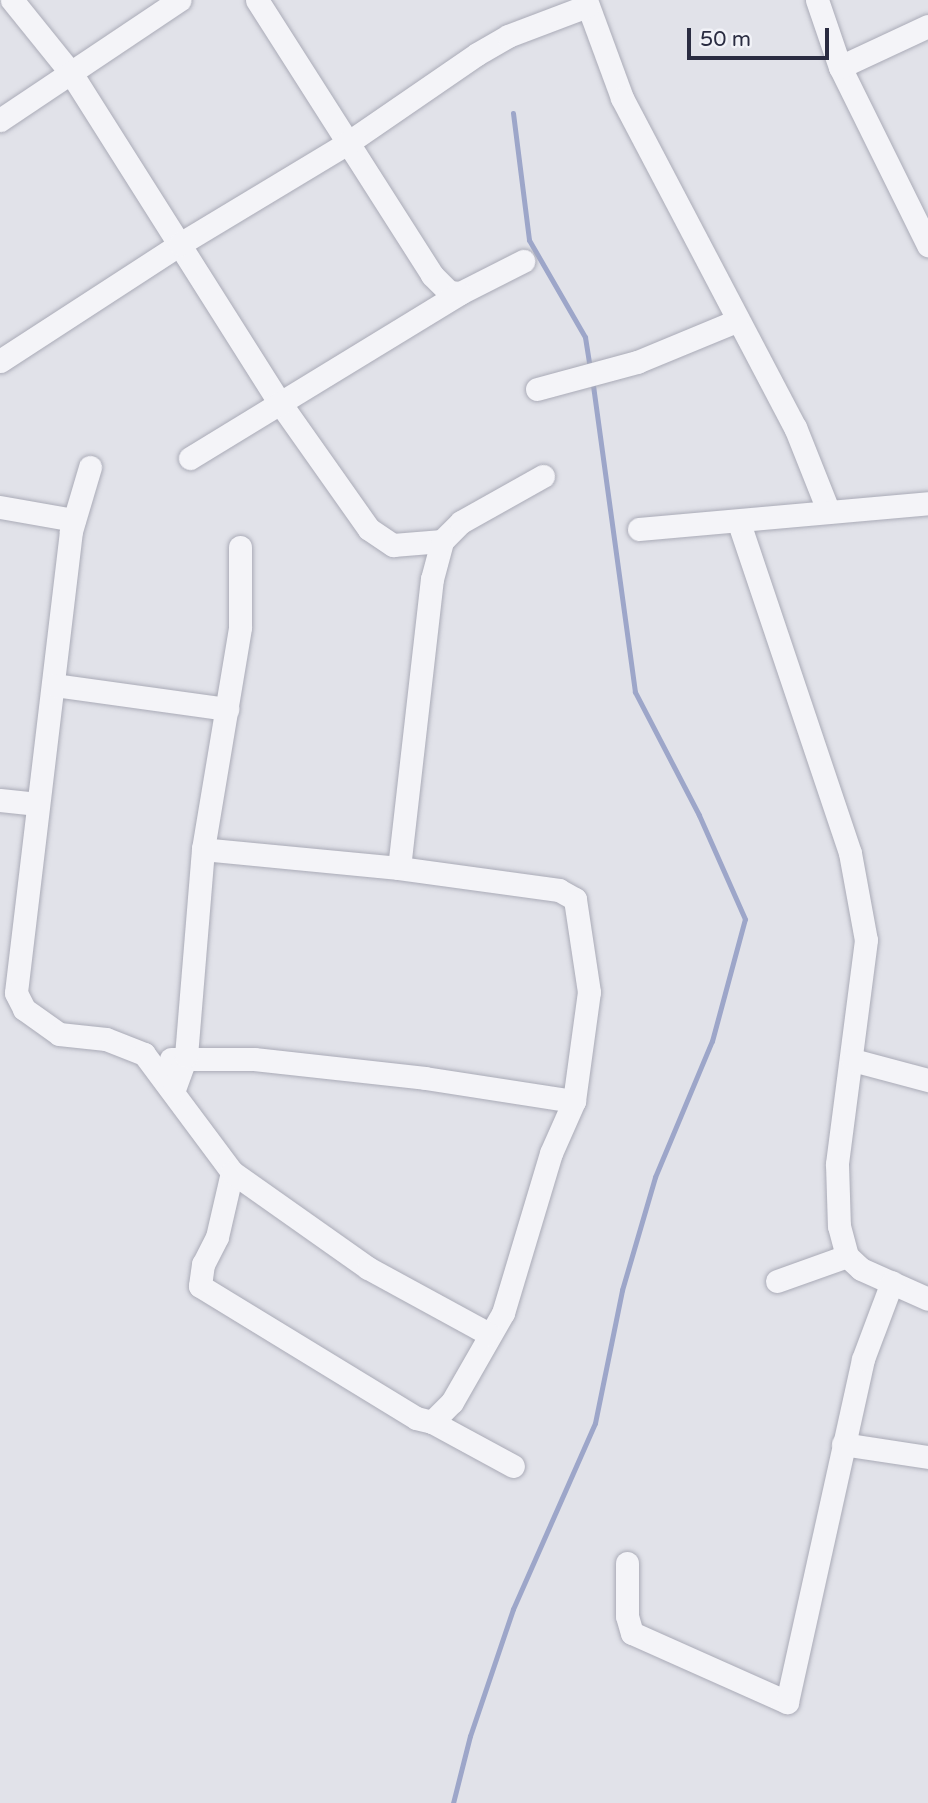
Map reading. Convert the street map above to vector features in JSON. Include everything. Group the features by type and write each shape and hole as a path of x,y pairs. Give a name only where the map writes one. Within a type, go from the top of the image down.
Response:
{"street":[{"path":"12,0 71,73 280,404 369,529 393,545 442,541"},
{"path":"0,120 179,0"},
{"path":"257,0 432,275 449,292 460,293"},
{"path":"817,0 840,67 928,245"},
{"path":"0,362 180,244 349,142 508,36 586,3 622,98 736,321 795,427 828,510"},
{"path":"840,67 928,26"},
{"path":"190,458 460,293 523,261"},
{"path":"537,389 637,362 736,321"},
{"path":"90,467 74,520 17,963 20,1001 39,1024 59,1034 106,1039 131,1047 152,1062 232,1172 368,1268 489,1334"},
{"path":"399,868 432,579 442,541 461,522 542,476"},
{"path":"639,529 740,523 828,510 928,503"},
{"path":"0,507 74,520"},
{"path":"740,523 853,865 866,940 838,1164 839,1226 847,1256 861,1269 928,1299"},
{"path":"173,1092 186,1056 203,849 240,627 240,547"},
{"path":"54,685 227,709"},
{"path":"0,800 38,804"},
{"path":"203,849 399,868 559,890 575,899 589,992 574,1101 551,1153 503,1313 452,1402 432,1422"},
{"path":"152,1062 186,1056 425,1078 574,1101"},
{"path":"853,1060 928,1080"},
{"path":"232,1172 217,1237 204,1264 200,1286 416,1418 432,1422 513,1466"},
{"path":"777,1281 847,1256"},
{"path":"627,1563 627,1616 632,1633 786,1702 863,1359 892,1282"},
{"path":"843,1444 928,1457"}],"waterway":[{"path":"513,113 529,240 585,337 590,370"},
{"path":"453,1803 470,1736 513,1609 595,1423 622,1290 655,1177 712,1041 745,919 699,815 635,692 592,380"}]}
